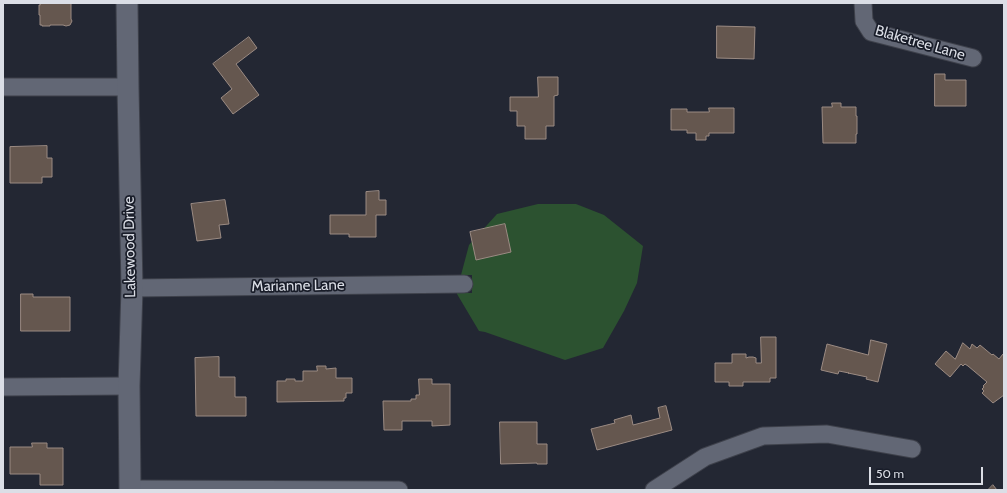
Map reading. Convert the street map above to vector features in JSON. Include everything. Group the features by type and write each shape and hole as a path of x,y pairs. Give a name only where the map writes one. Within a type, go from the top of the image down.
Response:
{"street":[{"name":"Lakewood Drive","path":"127,3 132,288 129,386 130,490"},
{"name":"Blaketree Lane","path":"863,3 864,21 871,32 973,58"},
{"path":"3,87 128,87"},
{"name":"Marianne Lane","path":"132,288 464,284"},
{"path":"3,387 129,386"},
{"path":"654,490 705,457 763,436 827,434 912,449"},
{"path":"130,490 399,490"}],"green space":[{"path":"538,204 576,204 604,215 643,246 637,283 624,311 603,348 565,360 479,331 457,294 472,293 472,275 461,275 469,245 497,214"}],"building":[{"path":"40,3 71,3 72,21 70,25 40,25"},
{"path":"717,26 755,27 754,59 717,58"},
{"path":"249,37 257,48 236,64 259,95 233,114 221,98 232,89 213,64"},
{"path":"935,74 945,74 945,80 966,80 966,106 935,106"},
{"path":"538,77 558,77 558,95 554,96 554,126 546,126 546,139 525,139 525,126 517,126 517,111 510,111 510,97 538,97"},
{"path":"832,103 841,103 841,107 856,107 856,143 823,143 822,107 832,107"},
{"path":"709,108 734,108 734,133 709,133 709,136 706,136 706,140 696,140 696,133 687,133 687,130 671,130 671,109 687,109 687,112 709,112"},
{"path":"47,146 47,158 52,158 52,177 42,177 42,183 10,183 10,147"},
{"path":"379,191 379,200 386,200 386,215 376,215 376,237 349,237 349,234 330,234 330,215 366,215 366,192"},
{"path":"225,200 229,224 219,225 221,238 197,241 191,204"},
{"path":"505,224 511,252 476,260 470,232"},
{"path":"21,294 33,294 33,297 70,297 70,331 21,331"},
{"path":"761,337 776,337 776,378 770,378 770,382 743,382 743,386 729,386 729,382 715,382 715,363 732,363 732,354 746,354 746,358 756,358 756,363 761,363"},
{"path":"871,340 887,344 878,382 866,379 867,377 849,373 839,371 838,374 821,370 827,344 868,355"},
{"path":"963,343 970,349 972,344 977,348 980,345 999,359 1004,354 1004,395 993,403 982,393 984,391 982,389 984,387 983,386 987,382 968,366 965,364 963,366 961,364 950,377 935,364 946,351 955,359"},
{"path":"219,357 219,377 235,377 235,397 246,397 246,416 196,416 195,358"},
{"path":"317,366 326,366 326,369 336,368 336,378 352,378 352,393 346,393 346,398 344,398 344,401 277,402 277,381 295,379 295,381 303,381 303,371 317,371"},
{"path":"419,379 432,379 432,384 450,384 450,425 432,426 432,421 402,421 402,430 384,430 383,401 411,401 411,399 416,399 416,395 419,395"},
{"path":"666,406 672,430 597,450 591,429 615,423 614,420 631,415 633,425 660,418 658,408"},
{"path":"500,422 537,422 537,444 547,444 547,464 501,464"},
{"path":"32,443 47,443 47,448 63,448 63,485 40,485 40,474 10,474 10,447 32,447"},
{"path":"993,485 997,490 988,490"}]}
